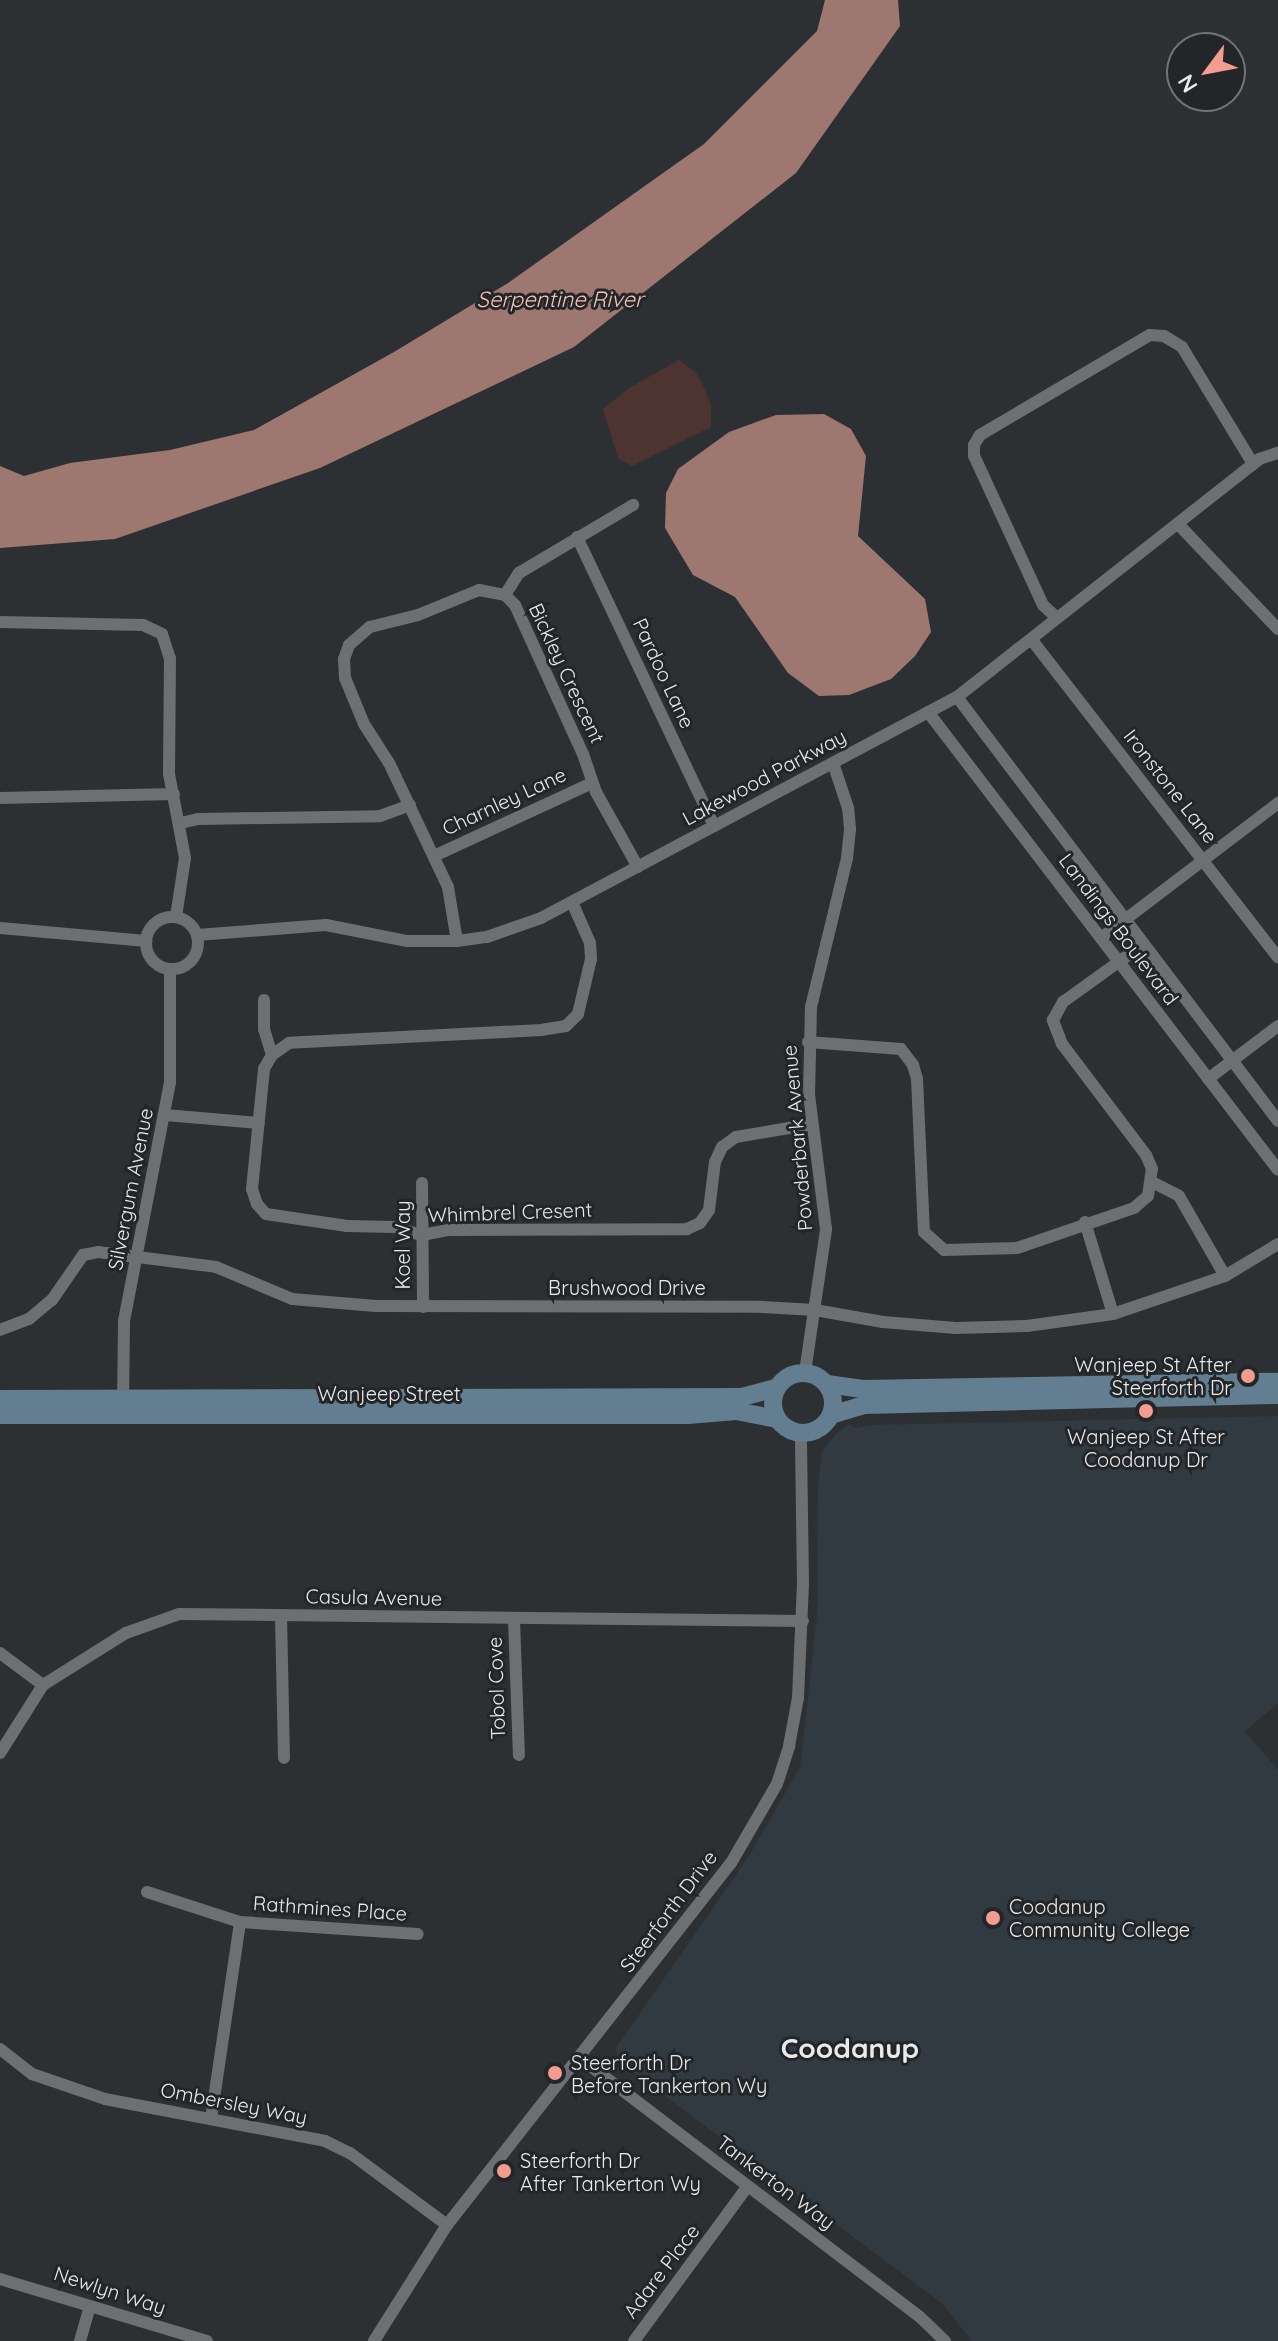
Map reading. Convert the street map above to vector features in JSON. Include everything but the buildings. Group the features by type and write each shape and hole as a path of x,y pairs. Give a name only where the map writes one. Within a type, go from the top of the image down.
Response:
{"main road":[{"path":"1278,1382 863,1389 827,1384 805,1372 788,1376 776,1388 772,1404 777,1419 792,1431 801,1433 819,1429 831,1415 864,1405 1278,1395"},
{"path":"827,1384 833,1399 831,1415"},
{"name":"Wanjeep Street","path":"0,1415 123,1408 742,1397 776,1388"},
{"name":"Wanjeep Street","path":"0,1399 123,1408 688,1415 736,1411 777,1419"}],"street":[{"path":"1057,618 1043,605 974,456 974,445 980,435 1150,335 1164,336 1182,347 1253,464"},
{"name":"Lakewood Parkway","path":"197,935 326,925 407,941 457,941 487,937 541,918 957,697 1253,464 1278,453"},
{"path":"505,595 519,573 633,505"},
{"path":"1178,524 1278,629"},
{"name":"Pardoo Lane","path":"577,537 714,826"},
{"name":"Bickley Crescent","path":"457,941 448,887 389,763 364,724 345,678 344,659 349,645 370,627 418,615 479,590 505,595 515,605 583,754 592,783 638,867"},
{"path":"0,622 143,625 162,634 170,658 169,759 185,858 176,917"},
{"name":"Ironstone Lane","path":"1031,639 1278,958"},
{"name":"Landings Boulevard","path":"957,697 1278,1121"},
{"name":"Landings Boulevard","path":"928,712 1278,1170"},
{"name":"Powderbark Avenue","path":"805,1372 826,1229 812,1124 808,1042 817,974 847,858 850,829 848,808 833,763"},
{"name":"Charnley Lane","path":"434,856 592,783"},
{"path":"0,798 174,794"},
{"path":"1101,938 1278,803"},
{"path":"181,823 199,819 380,816 410,805"},
{"path":"272,1055 289,1043 542,1030 566,1026 578,1014 591,959 590,943 572,902"},
{"path":"176,917 189,923 197,935 197,952 186,965 170,969 157,965 148,954 146,941 151,928 162,919 176,917"},
{"path":"0,928 146,941"},
{"path":"808,1042 892,1046 907,1055 917,1079 920,1105 924,1232 944,1250 1017,1248 1143,1202 1152,1182 1146,1155 1062,1044 1053,1020 1063,1002 1142,945"},
{"name":"Silvergum Avenue","path":"123,1408 124,1321 170,1083 170,969"},
{"name":"Whimbrel Cresent","path":"264,1000 264,1029 272,1055 264,1069 252,1189 257,1204 266,1214 347,1226 395,1227 422,1235 448,1230 687,1229 700,1223 709,1210 715,1162 722,1147 736,1137 812,1124"},
{"path":"1208,1079 1278,1026"},
{"path":"165,1115 259,1123"},
{"path":"1152,1182 1179,1196 1225,1276"},
{"name":"Koel Way","path":"422,1183 423,1307"},
{"path":"1085,1222 1113,1314"},
{"name":"Brushwood Drive","path":"0,1330 29,1319 52,1300 83,1255 138,1254 216,1267 292,1299 423,1307 815,1310 883,1322 956,1328 1027,1326 1113,1314 1225,1276 1278,1244"},
{"name":"Steerforth Drive","path":"374,2341 447,2225 731,1863 777,1784 789,1746 798,1698 803,1621 801,1433"},
{"name":"Casula Avenue","path":"0,1753 43,1685 126,1633 179,1614 803,1621"},
{"path":"281,1615 284,1758"},
{"name":"Tobol Cove","path":"514,1620 519,1755"},
{"path":"0,1653 43,1685"},
{"name":"Rathmines Place","path":"147,1892 240,1922 418,1934"},
{"name":"Rathmines Place","path":"211,2119 240,1922"},
{"name":"Ombersley Way","path":"0,2049 32,2074 105,2099 325,2141 350,2153 447,2225"},
{"name":"Tankerton Way","path":"580,2058 920,2317 945,2341"},
{"name":"Adare Place","path":"634,2341 748,2186"},
{"name":"Newlyn Way","path":"0,2279 207,2341"},
{"path":"80,2341 90,2306"}],"shaded area":[{"path":"679,360 696,373 704,387 711,405 711,427 632,466 618,458 603,409 629,388"},
{"name":"Coodanup Community College","path":"1278,1416 1278,1703 1245,1731 1278,1770 1278,2341 972,2341 943,2304 618,2061 616,2048 749,1856 800,1767 817,1615 818,1487 822,1451 837,1433 848,1425 856,1428 872,1425"}],"water":[{"name":"Serpentine River","path":"825,0 898,0 900,26 796,173 574,347 320,468 115,539 0,548 0,466 24,476 70,463 170,450 254,430 394,352 508,283 704,144 817,31"},
{"path":"824,414 851,429 866,456 858,536 925,599 931,632 915,656 891,679 849,695 819,696 788,673 735,597 693,575 665,528 666,493 678,469 729,432 776,415"}],"place":[{"name":"Wanjeep St After Steerforth Dr","path":"1248,1376"},
{"name":"Wanjeep St After Coodanup Dr","path":"1146,1411"},
{"name":"Coodanup Community College","path":"993,1918"},
{"name":"Steerforth Dr Before Tankerton Wy","path":"555,2073"},
{"name":"Steerforth Dr After Tankerton Wy","path":"504,2171"}],"district":[{"name":"Coodanup","path":"850,2048"}]}
